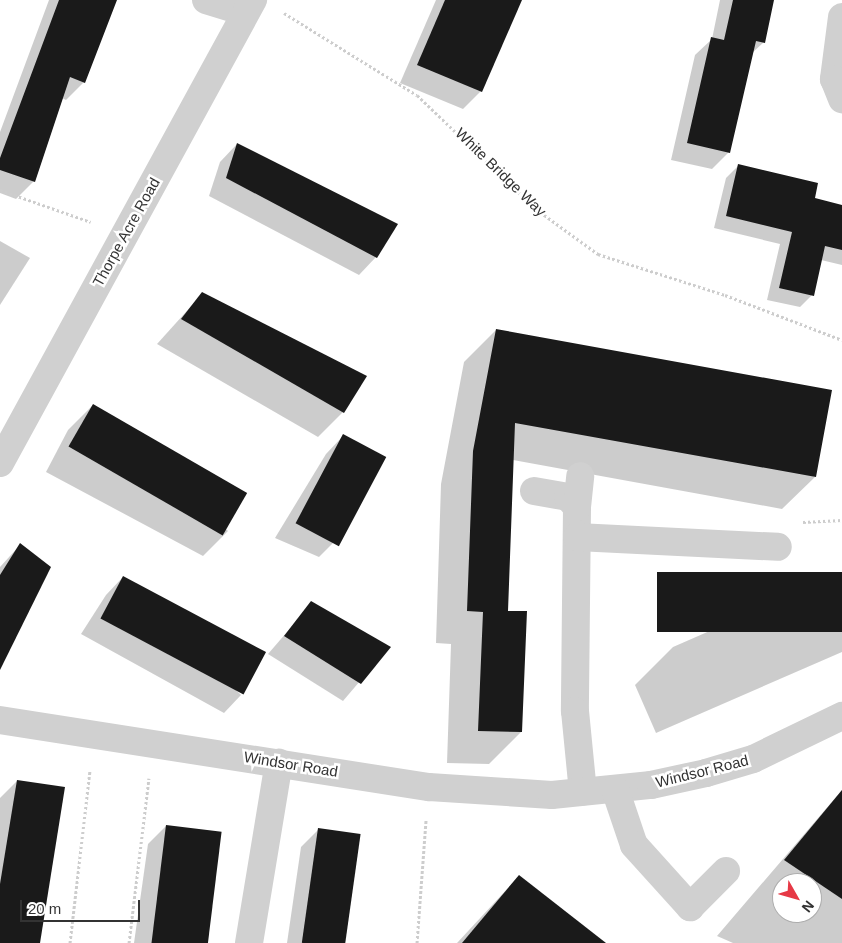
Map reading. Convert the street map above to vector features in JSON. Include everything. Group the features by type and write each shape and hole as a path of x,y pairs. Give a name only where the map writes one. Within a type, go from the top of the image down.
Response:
{"street":[{"path":"206,0 258,7"},
{"name":"Thorpe Acre Road","path":"0,464 125,234 258,7"},
{"path":"842,17 834,79 842,99"},
{"path":"580,476 577,507 575,711 583,792"},
{"path":"534,491 568,497 577,507"},
{"path":"578,537 778,547"},
{"name":"Windsor Road","path":"0,720 95,732 429,787 534,794 615,789 697,775 753,759 842,716"},
{"path":"249,943 279,762"},
{"path":"615,789 634,845 690,907 726,871"}],"path":[{"name":"White Bridge Way","path":"258,7 374,64 417,95 536,209 598,254 724,295 842,340"},
{"path":"0,190 125,234"},
{"path":"70,943 95,732"},
{"path":"129,943 154,743"},
{"path":"418,943 429,787"}],"building":[{"path":"59,0 117,0 85,83 70,77 35,182 0,170 0,158"},
{"path":"445,0 522,0 482,92 417,65"},
{"path":"733,0 774,0 765,43 756,41 730,153 687,143 711,37 724,40"},
{"path":"237,143 398,224 377,258 226,178"},
{"path":"738,164 818,183 815,198 842,205 842,250 825,246 814,296 779,288 792,232 726,216"},
{"path":"202,292 367,376 344,413 181,319"},
{"path":"496,329 832,390 816,477 515,423 508,611 527,611 522,732 478,731 483,612 467,611 473,451"},
{"path":"93,404 247,493 223,535 68,446"},
{"path":"343,434 386,457 339,546 296,523"},
{"path":"20,543 51,567 0,670 0,575"},
{"path":"657,572 842,572 842,632 657,632"},
{"path":"123,576 266,652 244,694 100,618"},
{"path":"311,601 391,647 361,684 284,636"},
{"path":"17,780 65,787 40,943 0,943 0,884"},
{"path":"842,790 842,899 822,886 822,873 803,873 784,860"},
{"path":"166,825 222,832 208,943 152,943"},
{"path":"318,828 361,834 345,943 302,943"},
{"path":"519,875 606,943 462,943"}]}
